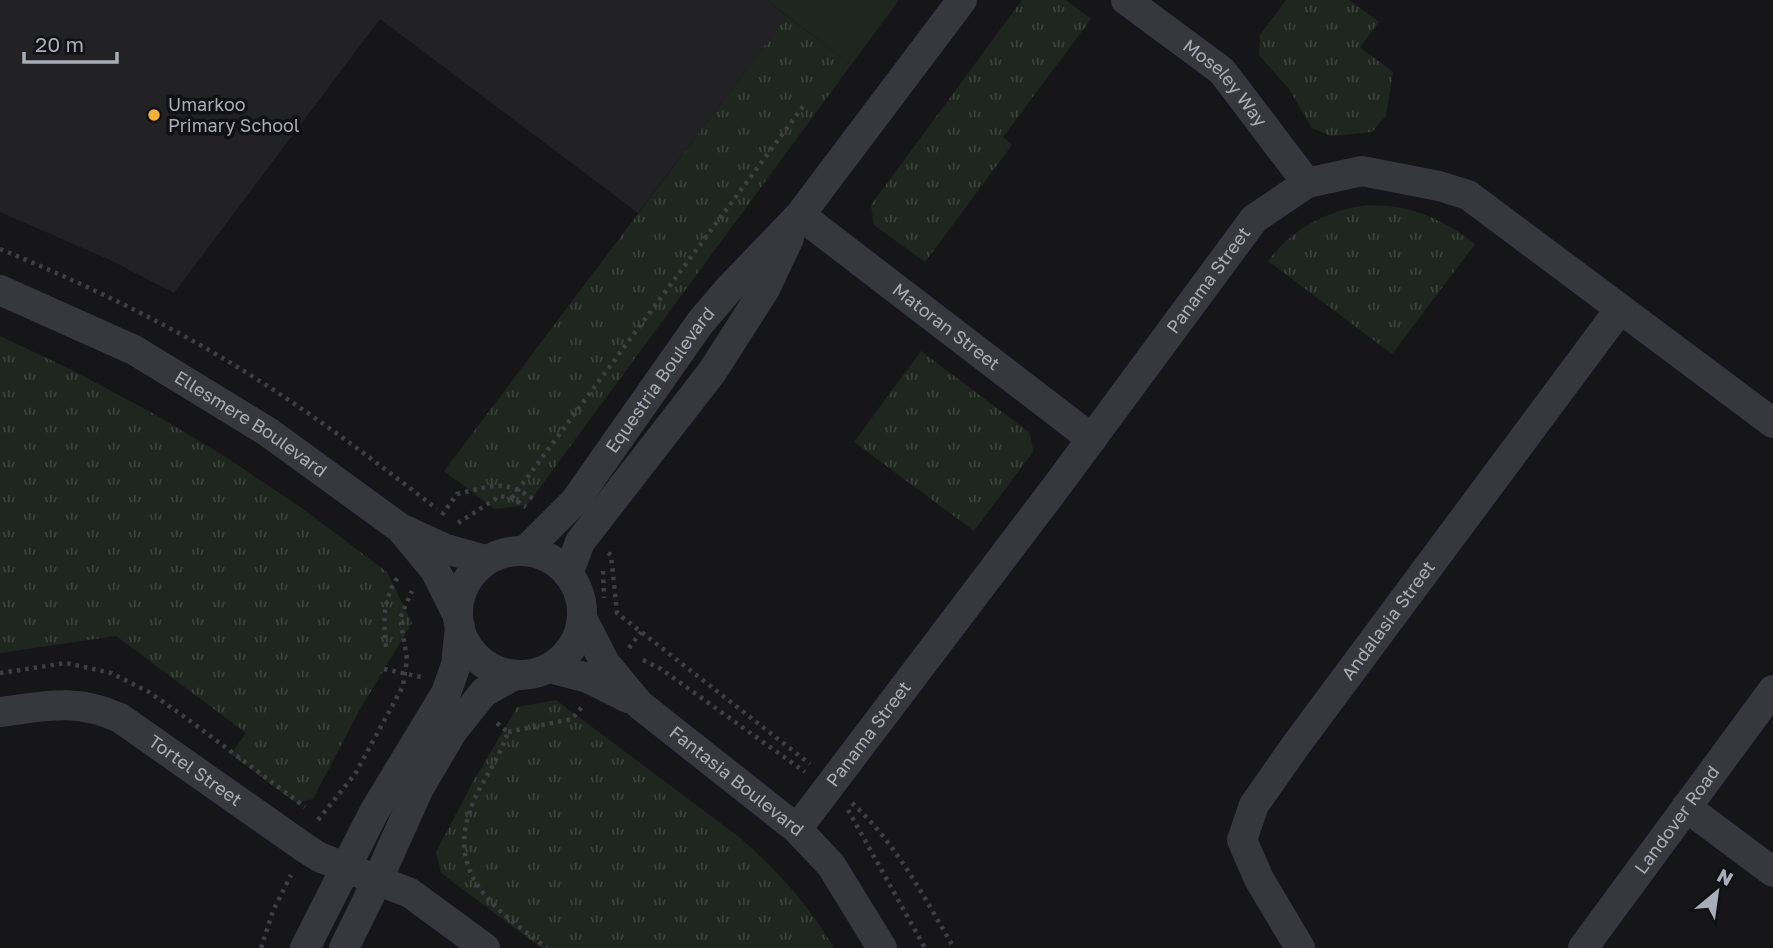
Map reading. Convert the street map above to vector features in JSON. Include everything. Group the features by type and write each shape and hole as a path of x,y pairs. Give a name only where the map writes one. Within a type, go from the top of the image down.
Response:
{"street":[{"name":"Equestria Boulevard","path":"526,550 575,501 700,323 727,290 800,215 962,0"},
{"name":"Moseley Way","path":"1126,0 1222,71 1307,183"},
{"name":"Panama Street","path":"797,829 1092,439 1254,219 1307,183 1362,171 1439,186 1468,195 1773,423"},
{"name":"Equestria Boulevard","path":"568,574 584,536 712,372 765,289 800,215"},
{"name":"Matoran Street","path":"800,215 1092,439"},
{"name":"Ellesmere Boulevard","path":"0,290 134,350 268,432 428,542 435,570 458,620"},
{"name":"Andalasia Street","path":"1300,948 1259,879 1242,840 1254,805 1620,309"},
{"path":"428,542 485,560"},
{"path":"305,948 345,867 412,748 459,700 484,692 513,676 549,668 563,659 572,648 583,620 581,600 575,582 563,567 547,555 526,550 505,551 485,560 470,574 460,593 456,665 459,700 452,733 418,790 344,948"},
{"path":"458,620 461,635 472,653 488,667 513,676"},
{"name":"Fantasia Boulevard","path":"583,620 605,663 640,705 797,829 831,865 883,948"},
{"path":"549,668 589,678 640,705"},
{"name":"Landover Road","path":"1583,948 1773,691"},
{"name":"Tortel Street","path":"0,712 74,704 97,708 120,718 319,857 378,879 424,901 485,948"},
{"path":"1686,807 1773,872"}],"path":[{"path":"512,498 804,105"},
{"path":"390,473 443,514"},
{"path":"355,774 403,686 407,659 400,618 428,542 457,494 500,484 519,489 555,520"},
{"path":"428,542 500,496 512,498 555,520"},
{"path":"386,647 384,621 389,589 428,542 443,514"},
{"path":"584,536 611,555 617,613 801,755 867,817 896,852 954,948"},
{"path":"626,651 662,669 830,785 853,816 875,861 926,948"},
{"path":"384,669 419,676 508,732 466,823 464,847 469,871 482,894 507,918 547,948"}],"shaded area":[{"name":"Umarkoo Primary School","path":"0,0 767,0 787,16 638,213 380,19 174,293 110,260 0,212"}],"green space":[{"path":"767,0 899,0 851,65"},
{"path":"1022,0 1066,0 1091,19 1003,137 1012,145 925,262 874,225 871,205"},
{"path":"1286,0 1349,0 1379,22 1360,47 1393,72 1386,116 1372,132 1331,136 1312,128 1289,89 1259,55 1260,35"},
{"path":"787,16 851,65 527,505 495,509 444,471"},
{"path":"1370,205 1399,208 1426,215 1451,227 1475,244 1392,354 1268,261 1289,239 1313,222 1340,211"},
{"path":"0,336 74,371 226,457 303,509 387,572 412,623 359,711 313,799 296,803 231,754 246,733 116,636 0,653"},
{"path":"921,351 1030,433 1033,452 974,531 854,442"},
{"path":"556,700 739,837 791,888 834,948 541,948 441,873 436,852 517,707"}],"place":[{"name":"Umarkoo Primary School","path":"154,115"}]}
